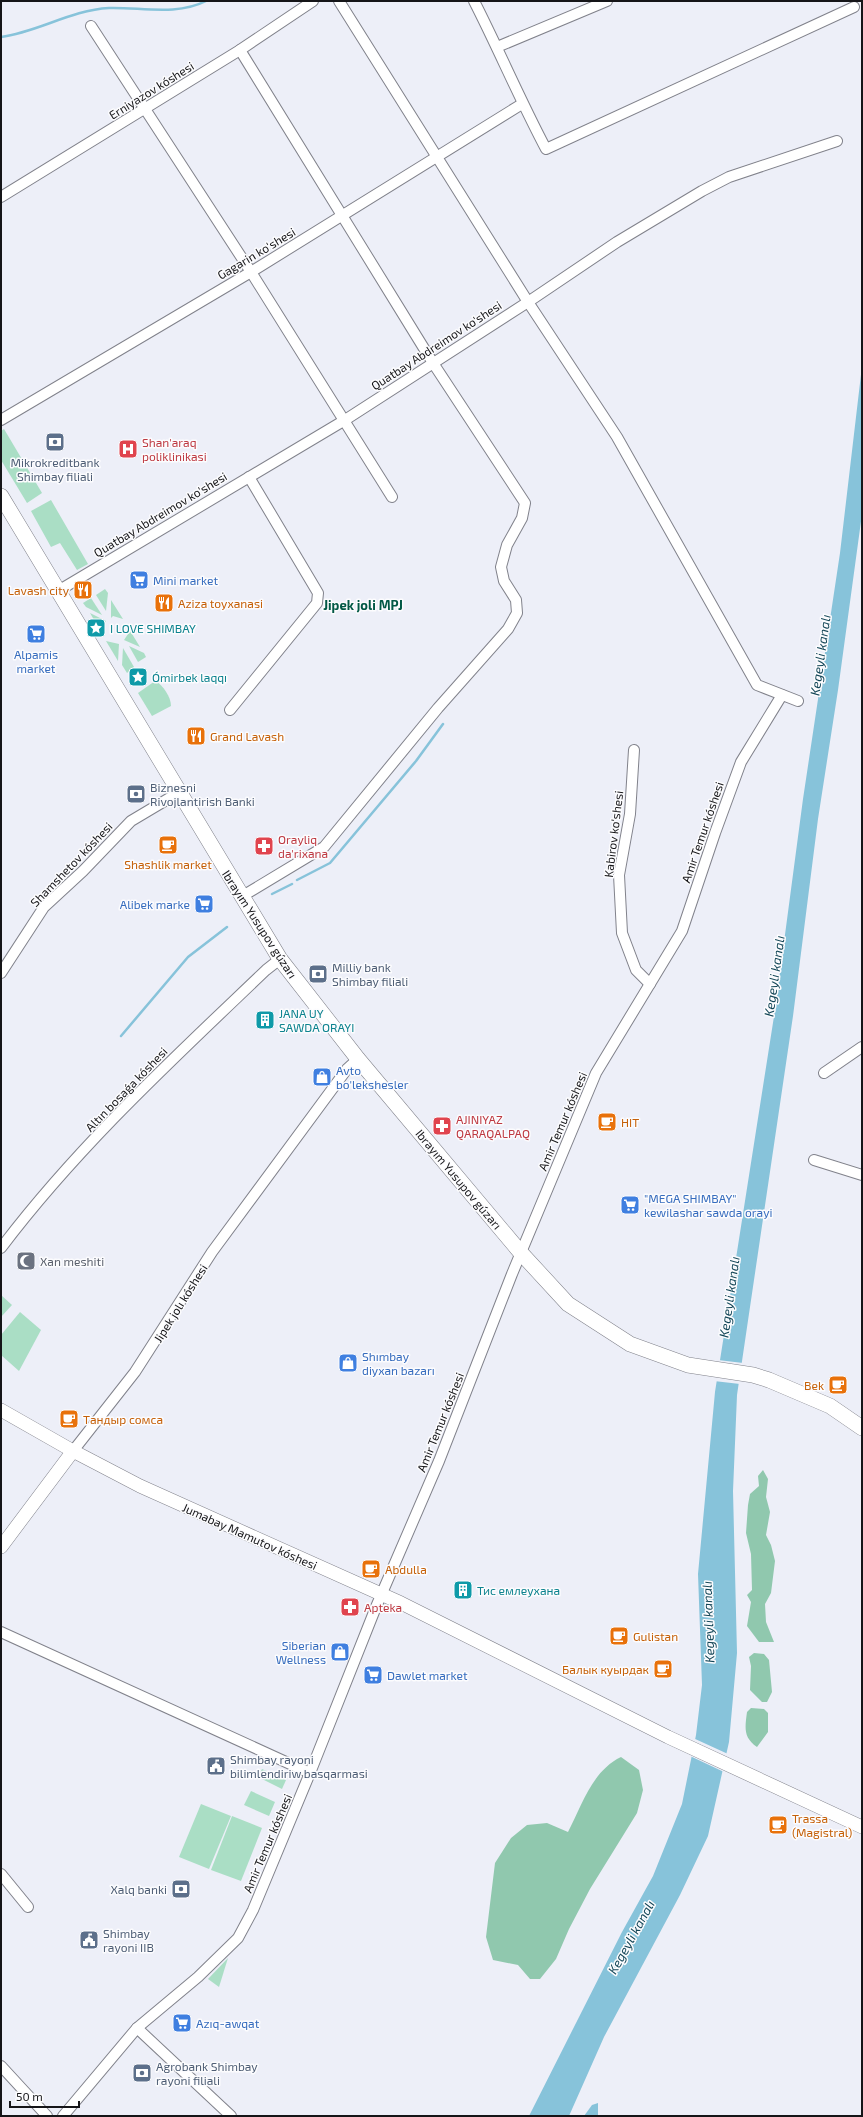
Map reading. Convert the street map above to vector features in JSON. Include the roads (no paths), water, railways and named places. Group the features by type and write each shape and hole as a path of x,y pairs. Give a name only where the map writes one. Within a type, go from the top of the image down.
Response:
{"main road":[{"name":"Ibrayım Yusupov gúzarı","path":"1,496 240,897 280,959 358,1059 521,1253 568,1304 617,1337 640,1349 706,1368 753,1375 799,1392 830,1406 862,1428"}],"street":[{"name":"Erniyazov kóshesi","path":"1,197 145,110 240,50 313,1"},
{"path":"339,1 438,156 528,302 617,437 757,685 798,701"},
{"path":"474,1 497,47 522,104 546,149 854,7"},
{"path":"497,47 607,1"},
{"path":"91,26 251,272 392,497"},
{"path":"240,50 433,363 525,503 522,518 507,545 502,567 504,581 516,600 517,613 508,628 438,708 324,847 240,897"},
{"name":"Gagarin ko'shesi","path":"1,420 251,272 522,104"},
{"name":"Quatbay Abdreimov ko'shesi","path":"58,591 345,420 528,302 617,242 729,176 837,141"},
{"path":"230,710 317,603 318,593 249,477"},
{"name":"Amir Temur kóshesi","path":"63,2116 137,2028 198,1977 238,1938 253,1910 310,1773 381,1594 440,1461 521,1253 596,1073 682,931 741,762 782,695"},
{"name":"Kabirov ko'shesi","path":"634,750 630,814 619,875 622,934 636,970 650,984"},
{"name":"Shamshetov kóshesi","path":"1,973 49,902 83,871 131,821 178,793"},
{"name":"Altın bosaǵa kóshesi","path":"1,1248 81,1154 162,1070 266,970 280,959"},
{"path":"824,1073 862,1047"},
{"name":"Jipek jolı kóshesi","path":"1,1547 73,1451 136,1372 217,1245 347,1069 358,1059"},
{"path":"814,1160 862,1175"},
{"name":"Jumabay Mamutov kóshesi","path":"1,1410 73,1451 140,1486 381,1594 668,1737 862,1826"},
{"path":"1,1632 310,1773"},
{"path":"1,1874 28,1907"},
{"path":"137,2028 231,2116"},
{"path":"1,2066 47,2116"}],"water":[{"name":"Kegeyli kanalı","path":"862,366 862,514 838,690 818,819 793,1016 737,1395 733,1491 737,1653 729,1742 708,1836 680,1895 604,2037 569,2116 529,2116 622,1932 653,1876 682,1804 696,1735 702,1685 698,1574 715,1392 775,1010 803,799 840,553"},
{"path":"598,2103 598,2116 584,2116 592,2105"}],"waterway":[{"path":"1,37 28,31 68,17 95,10 109,8 171,10 195,6 206,1"},
{"path":"297,880 330,863 416,761 443,724"},
{"path":"272,894 292,884"},
{"path":"121,1036 188,957 227,927"}],"place":[{"name":"Mikrokreditbank Shimbay filiali","path":"55,442"},
{"name":"Shan'araq poliklinikasi","path":"128,449"},
{"name":"Mini market","path":"139,580"},
{"name":"Lavash city","path":"83,590"},
{"name":"Aziza toyxanasi","path":"164,603"},
{"name":"I LOVE SHIMBAY","path":"96,628"},
{"name":"Alpamis market","path":"36,634"},
{"name":"Ómirbek laqqı","path":"138,677"},
{"name":"Grand Lavash","path":"196,736"},
{"name":"Biznesni Rivojlantirish Banki","path":"136,794"},
{"name":"Shashlik market","path":"168,845"},
{"name":"Orayliq da'rixana","path":"264,846"},
{"name":"Alibek marke","path":"204,904"},
{"name":"Milliy bank Shimbay filiali","path":"318,974"},
{"name":"JANA UY SAWDA ORAYI","path":"265,1020"},
{"name":"Avto bo'lekshesler","path":"322,1077"},
{"name":"HIT","path":"607,1122"},
{"name":"AJINIYAZ QARAQALPAQ","path":"442,1126"},
{"name":"\"MEGA SHIMBAY\" kewilashar sawda orayi","path":"630,1205"},
{"name":"Xan meshiti","path":"26,1261"},
{"name":"Shımbay diyxan bazarı","path":"348,1363"},
{"name":"Bek","path":"838,1385"},
{"name":"Тандыр сомса","path":"69,1419"},
{"name":"Abdulla","path":"371,1569"},
{"name":"Тис емлеухана","path":"463,1590"},
{"name":"Apteka","path":"350,1607"},
{"name":"Gulistan","path":"619,1636"},
{"name":"Siberian Wellness","path":"340,1652"},
{"name":"Балык куырдак","path":"663,1669"},
{"name":"Dawlet market","path":"373,1675"},
{"name":"Shimbay rayoni bilimlendiriw basqarmasi","path":"216,1766"},
{"name":"Trassa (Magistral)","path":"778,1825"},
{"name":"Xalq banki","path":"181,1889"},
{"name":"Shimbay rayoni IIB","path":"89,1940"},
{"name":"Azıq-awqat","path":"182,2023"},
{"name":"Agrobank Shimbay rayoni filiali","path":"142,2073"}],"district":[{"name":"Jipek joli MPJ","path":"363,605"}]}
